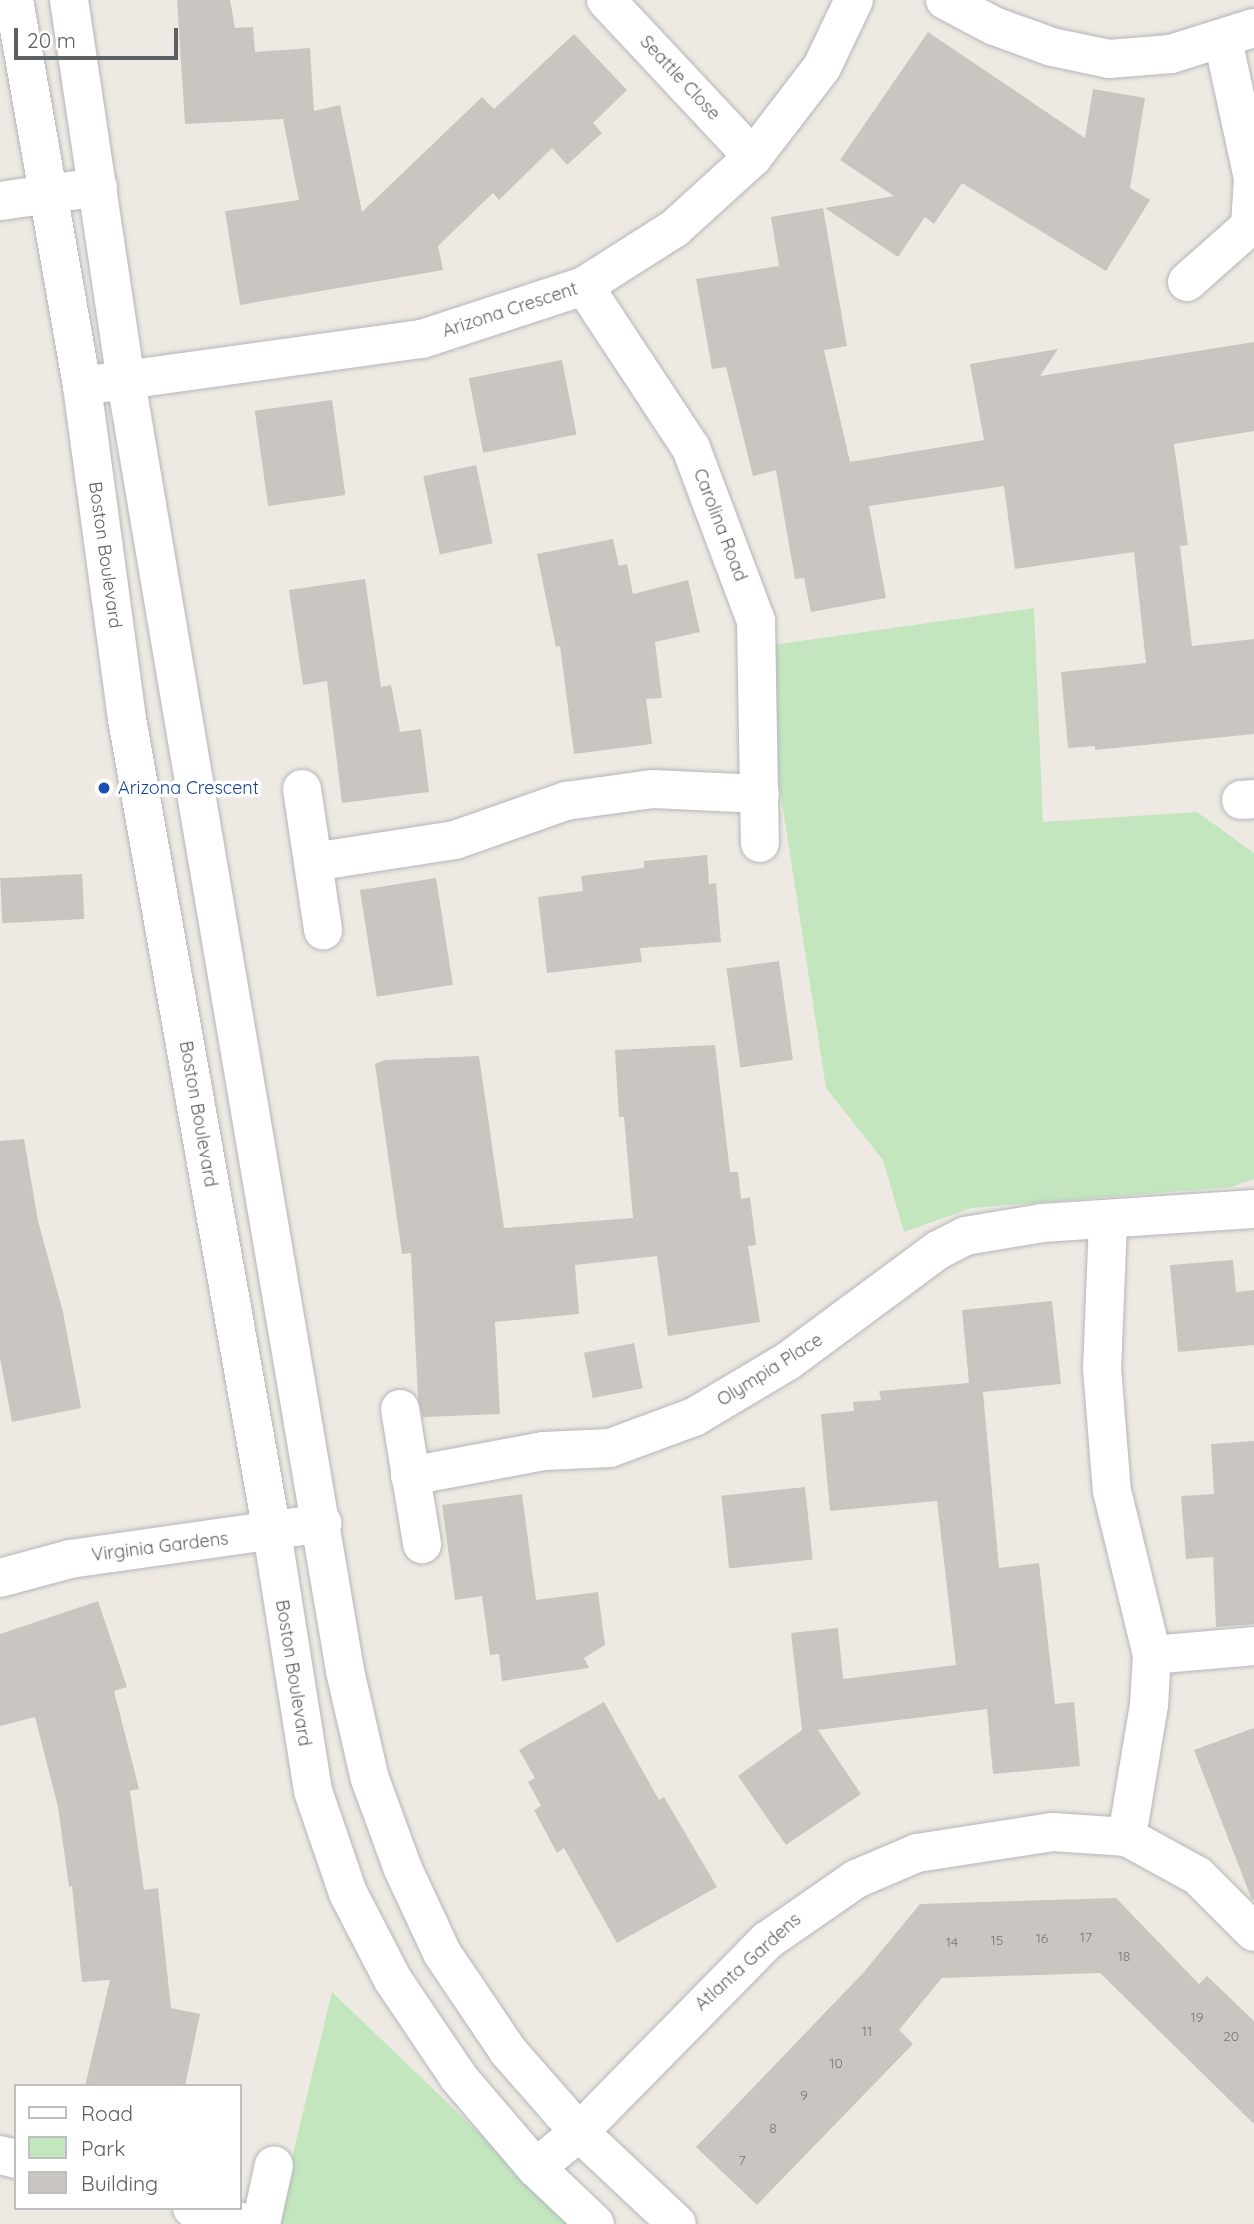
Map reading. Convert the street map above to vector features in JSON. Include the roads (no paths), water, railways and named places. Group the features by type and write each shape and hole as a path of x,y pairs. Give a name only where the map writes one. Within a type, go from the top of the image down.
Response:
{"street":[{"name":"Boston Boulevard","path":"15,0 82,386 127,719 272,1532 313,1791 348,1892 393,1980 459,2078 536,2168 595,2224"},
{"path":"69,0 126,381 322,1523 355,1712 370,1779 403,1869 442,1953 508,2051 579,2132 677,2224"},
{"name":"Seattle Close","path":"606,0 753,157"},
{"name":"Arizona Crescent","path":"82,386 422,339 584,286 675,228 753,157 822,67 854,0"},
{"path":"945,0 994,26 1052,47 1109,59 1171,54 1239,34 1252,179 1252,227 1186,282"},
{"path":"0,201 98,187"},
{"name":"Carolina Road","path":"584,286 691,448 756,621 761,843"},
{"path":"302,789 323,930"},
{"path":"313,862 455,840 566,801 653,789 760,794"},
{"path":"191,1075 244,1072"},
{"name":"Olympia Place","path":"410,1476 544,1451 610,1447 682,1422 788,1361 938,1250 965,1236 1043,1223 1108,1221 1254,1209"},
{"path":"1108,1221 1102,1368 1112,1491 1152,1655 1149,1705 1127,1837"},
{"path":"400,1409 422,1544"},
{"name":"Virginia Gardens","path":"0,1578 70,1559 322,1523"},
{"path":"1152,1655 1254,1646"},
{"name":"Atlanta Gardens","path":"579,2132 768,1940 856,1879 917,1853 985,1840 1053,1832 1127,1837 1198,1876 1254,1932"},
{"path":"536,2168 579,2132"},
{"path":"261,2224 274,2165"},
{"path":"199,2210 249,2224"}],"place":[{"name":"Arizona Crescent","path":"104,788"}]}
